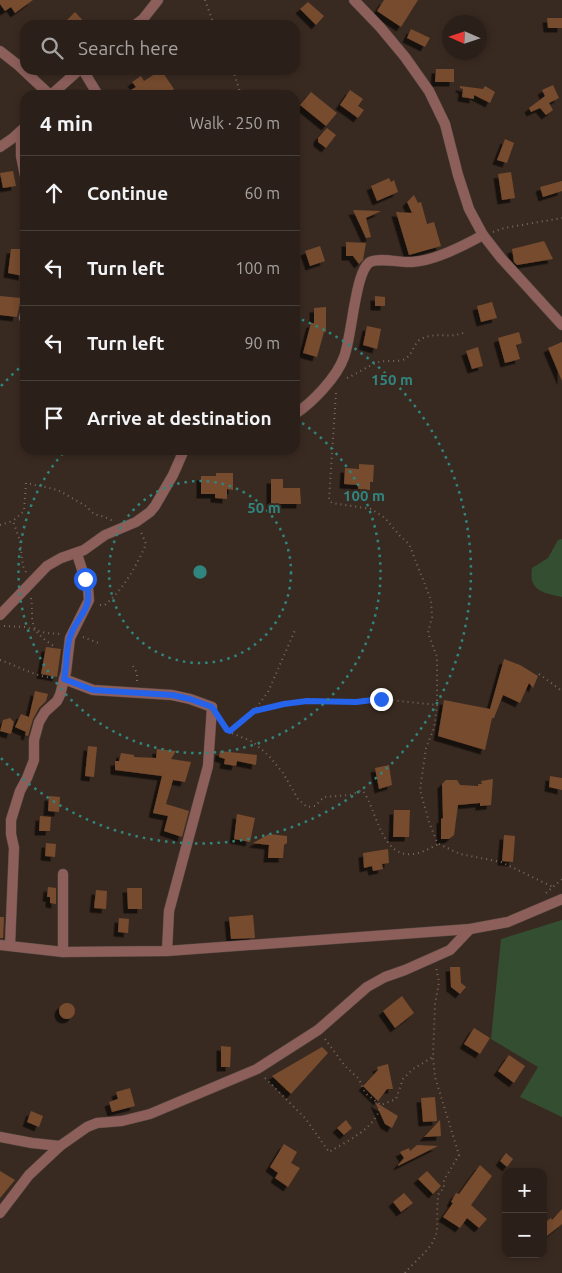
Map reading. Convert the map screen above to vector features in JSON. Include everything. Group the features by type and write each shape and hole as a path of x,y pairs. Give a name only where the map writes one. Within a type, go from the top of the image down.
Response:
{"street":[{"path":"142,20 158,0"},
{"path":"354,0 406,57 429,91 446,124 458,175 469,209 483,235 501,258 562,325"},
{"path":"0,50 20,67"},
{"path":"29,75 45,90"},
{"path":"56,90 73,75"},
{"path":"86,75 95,90"},
{"path":"0,147 20,132"},
{"path":"300,410 314,399 336,373 344,357 350,336 360,278 364,268 370,262 375,260 412,262 424,260 436,257 483,235"},
{"path":"0,620 30,582 47,566 61,558 77,554 105,535 136,522 155,506 173,475 181,455"},
{"path":"77,554 88,588 87,606 69,642 64,679 57,702 45,712 39,722 34,740 34,760 20,791 11,820 14,848 5,945 64,952 167,951 470,930 508,922 562,899"},
{"path":"64,679 93,690 181,697 212,707 208,766 169,911 167,951"},
{"path":"63,874 64,952"},
{"path":"0,1214 29,1175 60,1146 87,1126 97,1123 122,1121 150,1114 257,1069 318,1030 367,987 384,977 450,950 470,930"},
{"path":"0,1137 60,1146"}],"path":[{"path":"204,0 212,20"},
{"path":"235,75 239,90"},
{"path":"483,235 504,228 562,218"},
{"path":"336,373 336,383 380,362 403,360 410,356 419,340 425,337 459,335 465,332"},
{"path":"336,392 329,500 332,503 376,511 385,518 409,544 431,600 432,617 428,633 437,657 437,705 434,728 426,748 420,790 432,831 439,844 460,854 501,862 553,887"},
{"path":"0,525 13,521 24,511 26,483 63,493 86,506 94,514 106,517 123,527"},
{"path":"13,521 20,541 23,566 30,582 29,592 35,629 42,639 55,646"},
{"path":"87,606 105,605 119,591 139,560 146,544 136,522"},
{"path":"0,620 7,627 35,629 46,633 72,634 101,644"},
{"path":"230,731 254,711 270,688 296,628"},
{"path":"0,660 21,667 43,678 64,679"},
{"path":"133,666 137,673 135,692"},
{"path":"539,674 562,691"},
{"path":"254,711 307,701 356,702 381,699 437,705"},
{"path":"222,723 227,730 254,742 269,756 283,773 298,799 307,807 315,806 324,798 350,795 363,791 369,801 379,828 394,849 401,853 412,854 439,844"},
{"path":"404,1273 432,1244 437,1231 439,1193 444,1188 444,1180 459,1155 435,1077 433,1057 435,1004 439,982 435,957"},
{"path":"318,1030 345,1066 359,1079 365,1093 381,1105"},
{"path":"381,1105 396,1099 403,1079 413,1069 433,1057"},
{"path":"257,1069 305,1118 329,1152 360,1134 379,1114 381,1105"}],"green space":[{"path":"562,539 562,597 539,590 532,582 531,576 532,568 548,558 558,540"},
{"path":"562,920 562,1117 520,1097 538,1067 491,1039 501,939"}],"building":[{"path":"0,0 33,0 15,13 11,7 5,11 0,4"},
{"path":"384,0 418,0 401,27 377,11"},
{"path":"308,2 324,16 316,25 300,9"},
{"path":"75,12 82,20 67,20"},
{"path":"547,18 562,18 562,28 548,28"},
{"path":"411,29 430,38 425,47 407,38"},
{"path":"436,69 454,69 454,82 435,82"},
{"path":"153,75 164,75 174,89 131,90 136,87 132,82 141,76 144,81"},
{"path":"553,85 559,98 549,103 553,110 546,115 540,108 531,112 529,108 545,96 542,90"},
{"path":"460,86 483,89 485,86 495,92 490,103 474,95 474,99 462,97 463,89"},
{"path":"350,90 363,99 358,106 364,110 358,118 340,105"},
{"path":"311,92 337,113 326,126 300,105"},
{"path":"327,128 336,135 326,148 318,142 318,138"},
{"path":"505,139 514,143 507,163 497,160"},
{"path":"13,171 16,186 3,188 0,173"},
{"path":"511,172 515,198 502,200 498,174"},
{"path":"389,178 391,182 394,180 398,192 377,201 371,186"},
{"path":"562,181 562,191 543,197 540,187"},
{"path":"414,195 418,203 421,202 427,224 434,222 441,246 409,255 396,212 412,213 407,202"},
{"path":"353,210 381,211 366,218 371,237 366,238"},
{"path":"544,241 553,259 517,265 514,262 512,249"},
{"path":"346,242 366,243 363,260 359,264 353,256 346,256"},
{"path":"320,246 325,261 310,266 305,251"},
{"path":"11,249 20,249 20,275 8,273"},
{"path":"0,296 20,298 17,317 0,315"},
{"path":"375,296 385,297 385,306 375,306"},
{"path":"492,302 497,318 481,322 477,306"},
{"path":"326,307 326,332 324,332 317,357 303,353 311,323 314,323 314,308"},
{"path":"367,326 381,329 377,349 363,345"},
{"path":"519,332 522,343 516,345 520,359 505,363 498,338"},
{"path":"562,342 562,381 548,348"},
{"path":"478,347 483,366 472,369 466,351"},
{"path":"359,464 374,465 373,482 370,482 370,490 358,489 358,485 344,484 345,468 359,469"},
{"path":"216,473 233,473 233,490 227,489 227,499 215,498 215,494 201,494 201,476 216,476"},
{"path":"271,479 283,479 283,488 300,488 301,504 271,504"},
{"path":"46,647 61,649 57,677 41,674"},
{"path":"504,659 520,665 538,676 533,688 529,683 520,703 503,695 494,718 492,718 485,750 438,736 444,700 490,709"},
{"path":"35,691 48,694 46,701 39,708 33,719 28,736 25,735 26,732 15,727 21,714 29,717"},
{"path":"10,718 14,722 11,734 0,731 3,720"},
{"path":"88,746 97,747 94,777 85,776"},
{"path":"157,749 176,751 171,759 191,762 185,782 173,780 166,804 189,811 182,837 164,831 168,816 153,813 162,776 115,770 115,761 119,761 121,753 134,755 134,757 156,758"},
{"path":"220,751 257,755 256,765 237,761 236,766 224,764 225,759 219,757"},
{"path":"389,765 392,785 379,789 375,768"},
{"path":"550,776 562,778 562,790 549,787"},
{"path":"493,779 491,805 480,806 480,803 458,805 454,835 449,839 441,839 441,819 443,818 442,784 446,780 457,780 460,785 478,786 478,784 482,784 481,781"},
{"path":"49,796 60,797 59,812 48,811"},
{"path":"394,810 410,810 409,837 393,837"},
{"path":"237,814 255,818 250,842 234,839"},
{"path":"40,816 51,817 50,831 39,831"},
{"path":"269,834 287,836 283,858 268,858 269,845 253,843"},
{"path":"504,835 515,836 513,862 502,861"},
{"path":"46,843 56,844 55,857 45,856"},
{"path":"388,849 389,863 382,864 383,869 373,871 372,866 364,868 363,853"},
{"path":"48,887 56,888 56,904 50,903 50,897 47,897"},
{"path":"127,888 142,888 142,909 128,909"},
{"path":"96,890 107,891 106,909 94,908"},
{"path":"253,915 255,938 231,939 229,917"},
{"path":"0,917 4,917 3,938 0,938"},
{"path":"119,918 129,919 128,933 118,932"},
{"path":"450,967 460,967 461,983 466,987 460,994 451,987"},
{"path":"402,996 414,1013 395,1028 383,1011"},
{"path":"64,1003 70,1003 75,1008 73,1017 64,1019 59,1014 59,1008"},
{"path":"474,1028 490,1038 480,1054 464,1044"},
{"path":"221,1046 231,1047 230,1067 221,1067"},
{"path":"322,1047 328,1053 291,1094 272,1076"},
{"path":"509,1055 525,1066 514,1083 498,1071"},
{"path":"388,1064 393,1089 387,1089 378,1101 363,1086 378,1070 377,1067"},
{"path":"130,1088 135,1106 112,1112 109,1102 118,1099 116,1092"},
{"path":"435,1097 437,1121 423,1122 421,1098"},
{"path":"375,1102 398,1116 392,1128 385,1124"},
{"path":"31,1111 43,1116 39,1127 27,1122"},
{"path":"346,1120 352,1128 344,1135 337,1128"},
{"path":"440,1120 441,1136 424,1137"},
{"path":"284,1144 297,1152 291,1163 300,1168 288,1187 275,1178 278,1173 270,1167"},
{"path":"417,1145 438,1146 398,1166 404,1158 400,1152 409,1148 410,1151"},
{"path":"506,1153 513,1159 507,1167 500,1161"},
{"path":"480,1165 492,1176 471,1205 487,1219 479,1228 467,1218 460,1228 443,1217 453,1203 451,1202 456,1193 459,1194"},
{"path":"0,1171 15,1180 0,1198"},
{"path":"427,1171 441,1186 433,1194 418,1179"},
{"path":"404,1193 413,1203 401,1212 393,1202"},
{"path":"562,1209 562,1224 547,1236 547,1221 551,1218 552,1220"}],"route":[{"path":"85,579 89,600 70,638 64,679 87,689 172,695 190,699 212,707 227,730 230,731 254,711 284,704 307,701 356,702 381,699"}]}
